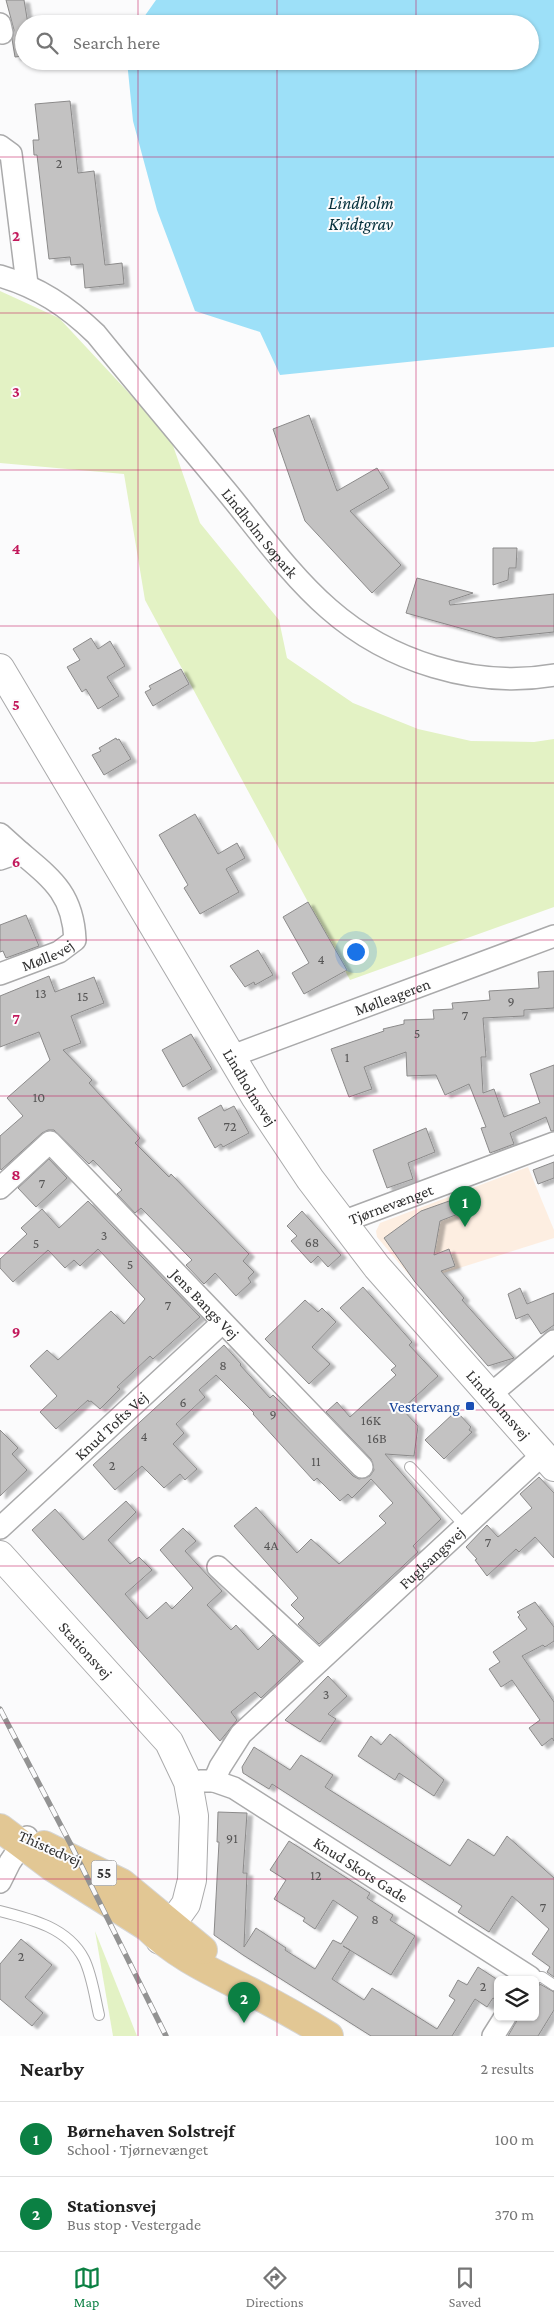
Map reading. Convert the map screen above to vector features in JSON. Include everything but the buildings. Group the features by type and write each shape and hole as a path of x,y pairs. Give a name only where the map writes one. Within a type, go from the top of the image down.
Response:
{"main road":[{"name":"Thistedvej","path":"0,1827 24,1841 122,1883 166,1932"},
{"name":"55","path":"166,1932 205,1951 263,1990 292,2014 329,2036"}],"street":[{"path":"0,146 11,154 27,284"},
{"name":"Lindholm Søpark","path":"0,276 27,284 51,297 73,312 96,334 311,592 355,630 389,649 430,665 464,674 519,679 554,675"},
{"name":"Lindholmsvej","path":"0,668 256,1098 310,1179 377,1266 550,1462"},
{"path":"0,834 20,852 0,859"},
{"name":"Møllevej","path":"0,974 59,952 75,940 74,920 67,901 51,878 20,852"},
{"name":"Mølleageren","path":"232,1056 554,936"},
{"name":"Jens Bangs Vej","path":"0,1188 50,1142 362,1467"},
{"name":"Tjørnevænget","path":"342,1222 554,1143"},
{"name":"Knud Tofts Vej","path":"0,1528 222,1323"},
{"path":"491,1394 554,1341"},
{"name":"Fuglsangsvej","path":"201,1781 220,1767 241,1734 465,1526 550,1462"},
{"name":"Stationsvej","path":"0,1555 201,1781 194,1816 192,1880 186,1904 166,1932"},
{"path":"218,1567 319,1661"},
{"name":"Knud Skots Gade","path":"201,1781 234,1788 526,1976"},
{"path":"0,1882 24,1841"},
{"path":"494,2036 503,2021"}],"lane":[{"path":"410,1467 465,1526"},
{"path":"0,1911 36,1920 56,1930 74,1945 85,1960 99,2015"},
{"path":"539,1977 542,1977 554,1985"}],"shaded area":[{"path":"528,1167 554,1230 554,1238 415,1282 377,1237 376,1231 380,1223"}],"green space":[{"path":"0,291 59,318 170,437 200,523 279,620 287,658 353,703 418,729 471,741 534,742 554,739 554,907 350,980 145,600 124,474 0,463"},
{"path":"95,1931 137,2036 113,2036"}],"water":[{"name":"Lindholm Kridtgrav","path":"156,0 554,0 554,347 280,375 260,332 195,311 157,210 133,121 128,70 539,70 539,15 145,15"}],"railway":[{"path":"0,1709 71,1845 166,2036"}],"place":[{"name":"Børnehaven Solstrejf","path":"465,1227"},
{"name":"Vestervang","path":"470,1406"},
{"name":"Stationsvej","path":"244,2023"}]}
